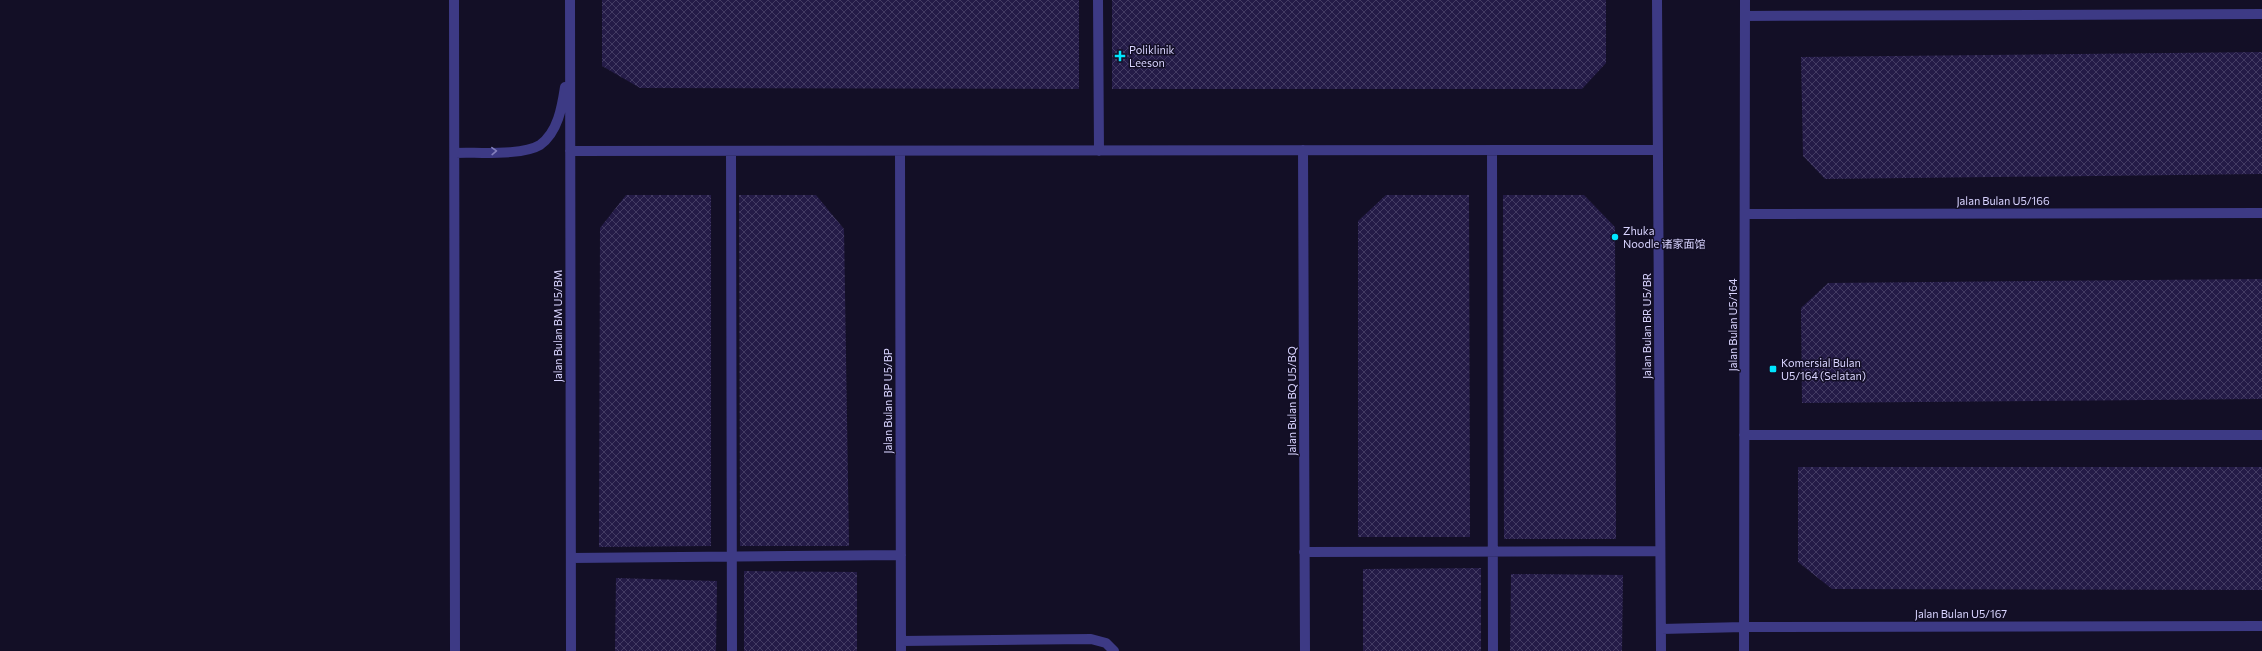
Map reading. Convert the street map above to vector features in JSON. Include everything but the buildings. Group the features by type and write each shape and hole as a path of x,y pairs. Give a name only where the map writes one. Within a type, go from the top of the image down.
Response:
{"street":[{"path":"454,0 455,651"},
{"name":"Jalan Bulan BM U5/BM","path":"570,0 571,651"},
{"path":"1098,0 1099,151"},
{"name":"Jalan Bulan BR U5/BR","path":"1657,0 1661,651"},
{"name":"Jalan Bulan U5/164","path":"1744,651 1745,0"},
{"path":"1745,16 2262,14"},
{"path":"455,153 525,150 540,144 550,132 561,113 570,64"},
{"name":"Jalan Bulan BQ U5/BQ","path":"1303,150 1304,651"},
{"path":"1492,150 1493,651"},
{"path":"570,151 1658,150"},
{"path":"731,151 732,651"},
{"name":"Jalan Bulan BP U5/BP","path":"900,151 901,646"},
{"name":"Jalan Bulan U5/166","path":"1745,214 2262,213"},
{"path":"1744,435 2262,435"},
{"path":"1304,552 1660,551"},
{"path":"571,558 901,554"},
{"name":"Jalan Bulan U5/167","path":"1660,629 1744,627 2262,626"},
{"path":"901,646 1091,640 1106,643 1114,651"}],"place":[{"name":"Poliklinik Leeson","path":"1120,56"},
{"name":"Zhuka Noodle 诸家面馆","path":"1615,237"},
{"name":"Komersial Bulan U5/164 (Selatan)","path":"1773,369"}]}
